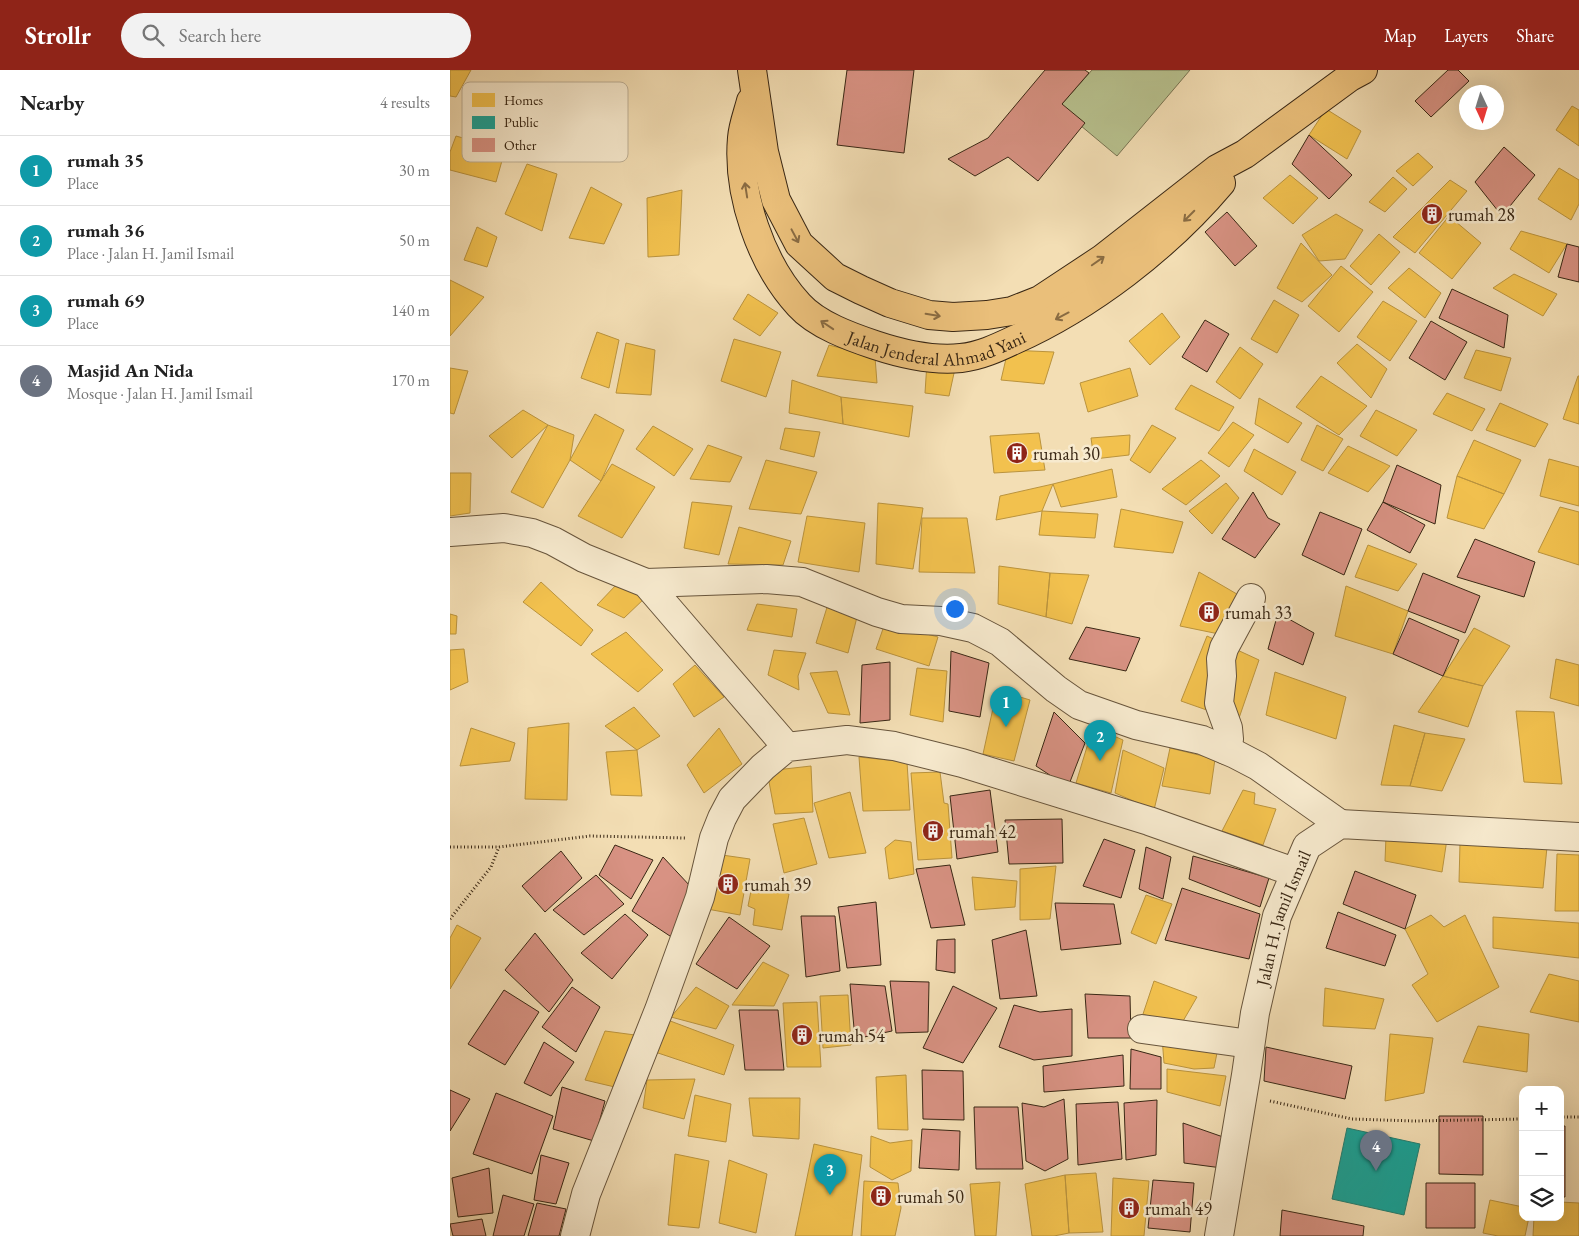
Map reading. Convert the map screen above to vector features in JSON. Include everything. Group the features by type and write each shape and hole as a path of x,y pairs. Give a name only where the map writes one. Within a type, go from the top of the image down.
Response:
{"highway":[{"name":"Jalan Jenderal Ahmad Yani","path":"753,80 764,152 776,200 799,244 835,277 890,302 929,315 954,317 987,315 1012,310 1040,300 1102,259 1217,169 1245,154 1350,77 1363,70"},
{"name":"Jalan Jenderal Ahmad Yani","path":"753,80 742,136 742,165 753,227 775,273 800,306 839,333 889,350 932,358 961,358 986,352 1035,330 1075,309 1144,258 1216,189 1245,154"}],"street":[{"path":"450,532 504,528 532,533 584,558 646,583 766,579 802,582 901,619 941,621 973,628 1000,642 1056,689 1079,705 1136,725 1174,732 1226,750 1258,766 1340,824 1579,837"},
{"path":"646,583 788,747"},
{"path":"1226,750 1228,728 1219,703 1222,676 1221,659 1224,648 1251,598"},
{"path":"575,1236 586,1194 659,1010 700,897 714,838 722,818 732,799 776,753 788,747 847,740 894,746 962,763 1149,821 1294,872"},
{"name":"Jalan H. Jamil Ismail","path":"1218,1236 1243,1095 1255,1013 1278,916 1294,872 1307,846 1340,824"},
{"path":"1142,1029 1250,1044"}],"path":[{"path":"450,847 499,847 590,836 714,838"},
{"path":"450,919 491,867 499,847"},
{"path":"1243,1095 1352,1119 1414,1121 1519,1119"},
{"path":"1564,1118 1579,1117"}],"green space":[{"path":"1092,70 1190,70 1117,156 1062,110 1062,104"}],"building: Homes":[{"path":"450,70 471,70 464,82 462,82 462,86 456,97 450,96"},
{"path":"1572,106 1579,110 1579,146 1556,130"},
{"path":"1326,109 1361,131 1347,159 1309,135"},
{"path":"456,136 462,138 462,162 502,162 496,182 450,170 450,152"},
{"path":"1418,153 1433,167 1413,186 1396,171"},
{"path":"527,164 557,174 542,231 505,214"},
{"path":"1559,168 1579,180 1579,204 1571,220 1538,199"},
{"path":"1290,175 1318,198 1293,224 1263,198"},
{"path":"1393,177 1407,189 1385,212 1369,202"},
{"name":"rumah 28","path":"1450,180 1467,191 1415,253 1393,237"},
{"path":"591,187 622,204 604,244 569,238"},
{"path":"682,190 679,255 648,257 647,198"},
{"path":"1336,214 1363,230 1345,259 1319,261 1302,235"},
{"path":"1449,216 1481,243 1452,279 1419,253"},
{"path":"477,227 497,237 487,267 464,260"},
{"path":"1521,231 1567,244 1549,273 1510,249"},
{"path":"1379,234 1400,252 1371,285 1350,266"},
{"path":"1301,243 1332,275 1302,302 1277,288"},
{"path":"1341,266 1373,292 1339,332 1308,306"},
{"path":"1409,268 1441,293 1425,318 1388,288"},
{"path":"1514,274 1557,294 1543,316 1493,288"},
{"path":"450,280 484,297 450,336"},
{"path":"748,294 778,313 760,336 733,319"},
{"path":"1274,300 1299,315 1277,353 1251,339"},
{"path":"1383,301 1417,321 1390,361 1357,337"},
{"path":"1162,313 1180,337 1150,365 1129,341"},
{"path":"597,332 619,340 609,388 581,378"},
{"path":"734,339 781,352 766,397 721,381"},
{"path":"626,343 655,350 651,395 616,393"},
{"path":"1357,344 1387,369 1371,398 1337,363"},
{"path":"829,345 875,357 877,383 817,376"},
{"path":"1240,347 1263,364 1240,399 1216,382"},
{"path":"1008,350 1054,352 1044,384 1001,380"},
{"path":"1476,350 1511,358 1501,391 1464,378"},
{"path":"927,362 956,364 949,396 925,393"},
{"path":"450,368 468,371 454,414 450,413"},
{"path":"1130,368 1138,396 1088,412 1080,383"},
{"path":"1321,376 1367,406 1339,435 1296,407"},
{"path":"1579,376 1579,424 1563,419"},
{"path":"792,380 841,397 843,424 789,413"},
{"path":"1191,385 1234,407 1219,431 1175,409"},
{"path":"1447,393 1485,409 1472,431 1433,414"},
{"path":"841,397 913,406 909,437 843,424"},
{"path":"1259,398 1302,423 1288,443 1255,424"},
{"path":"1500,403 1548,424 1535,447 1486,430"},
{"path":"523,410 548,425 512,458 489,436"},
{"path":"1376,410 1417,430 1397,456 1360,436"},
{"path":"595,414 624,430 601,481 570,460"},
{"path":"1233,422 1254,435 1229,467 1208,453"},
{"path":"548,425 574,435 570,460 543,508 511,492"},
{"path":"1152,425 1176,438 1150,473 1130,460"},
{"path":"1317,425 1343,439 1323,471 1301,460"},
{"path":"653,426 693,449 674,476 636,449"},
{"path":"785,428 820,432 814,457 780,449"},
{"name":"rumah 30","path":"1039,433 1045,470 994,473 990,436"},
{"path":"1130,435 1129,455 1094,459 1091,438"},
{"path":"1474,440 1521,460 1504,494 1457,476"},
{"path":"708,445 742,457 730,482 690,479"},
{"path":"1348,446 1390,466 1368,492 1328,473"},
{"path":"1254,449 1296,472 1282,495 1244,471"},
{"path":"1549,459 1579,467 1579,506 1540,496"},
{"path":"766,460 817,472 801,514 749,509"},
{"path":"1201,460 1220,476 1186,505 1162,489"},
{"path":"612,464 655,487 622,538 578,516"},
{"path":"1112,469 1117,497 1061,507 1053,484"},
{"path":"450,473 471,473 470,513 450,516"},
{"path":"1457,476 1504,494 1484,529 1447,518"},
{"path":"1226,483 1239,498 1212,534 1189,511"},
{"path":"1053,484 1042,511 996,520 1000,496"},
{"path":"692,502 732,506 719,555 684,548"},
{"path":"878,503 923,508 913,569 876,564"},
{"path":"1560,507 1579,512 1579,565 1538,552"},
{"path":"1121,509 1183,522 1173,553 1114,547"},
{"path":"1042,511 1098,514 1095,538 1039,535"},
{"path":"807,516 865,523 859,572 798,562"},
{"path":"922,518 967,518 975,573 919,572"},
{"path":"739,527 791,541 783,565 728,564"},
{"path":"1368,545 1417,564 1398,591 1355,577"},
{"path":"999,566 1050,573 1046,617 998,604"},
{"name":"rumah 33","path":"1199,572 1242,597 1219,634 1180,626"},
{"path":"1050,573 1089,575 1072,624 1046,617"},
{"path":"541,582 593,630 581,646 523,602"},
{"path":"617,584 646,597 624,618 597,605"},
{"path":"1346,586 1408,611 1393,654 1335,636"},
{"path":"757,604 797,609 792,637 747,630"},
{"path":"828,604 857,617 848,653 816,643"},
{"path":"450,614 457,616 456,634 450,634"},
{"path":"885,623 938,637 929,666 876,649"},
{"path":"1474,628 1510,646 1483,686 1443,676"},
{"path":"626,632 663,670 638,692 591,654"},
{"path":"1207,636 1259,660 1238,721 1181,701"},
{"path":"464,649 468,682 450,690 450,650"},
{"path":"774,650 806,653 798,676 799,690 768,675"},
{"path":"1556,659 1579,665 1579,706 1550,698"},
{"path":"695,665 724,697 694,717 673,684"},
{"path":"917,668 947,671 943,722 910,715"},
{"path":"837,671 850,715 828,713 810,673"},
{"path":"1275,672 1346,697 1336,739 1266,715"},
{"path":"1443,676 1483,686 1468,727 1418,712"},
{"path":"997,690 1030,700 1014,761 983,754"},
{"path":"634,707 660,736 637,750 605,726"},
{"path":"1516,711 1554,712 1562,784 1524,782"},
{"path":"569,723 567,800 525,799 528,728"},
{"path":"1394,725 1425,733 1410,786 1381,785"},
{"path":"1093,727 1123,740 1111,793 1076,783"},
{"path":"471,728 515,743 510,761 460,766"},
{"path":"719,728 742,764 704,793 687,765"},
{"path":"1425,733 1465,739 1442,791 1410,786"},
{"path":"1170,748 1215,759 1210,794 1162,786"},
{"path":"637,750 642,796 611,795 606,752"},
{"path":"1123,750 1164,768 1154,810 1115,793"},
{"path":"859,757 907,762 910,810 863,811"},
{"path":"811,766 813,812 775,814 767,771"},
{"name":"rumah 42","path":"940,772 944,803 948,804 952,858 918,860 911,773"},
{"path":"1243,790 1255,793 1254,804 1276,809 1263,845 1222,831"},
{"path":"850,792 866,853 829,858 814,803"},
{"path":"804,818 817,864 784,873 773,824"},
{"path":"1386,836 1447,839 1442,872 1385,861"},
{"path":"895,840 911,842 914,874 889,879 885,848"},
{"path":"1460,843 1547,847 1543,888 1459,882"},
{"name":"rumah 39","path":"715,854 750,859 740,915 707,909"},
{"path":"1557,854 1579,855 1579,911 1555,911"},
{"path":"1056,866 1050,919 1020,920 1020,869"},
{"path":"972,877 1017,881 1015,907 975,910"},
{"path":"774,889 789,894 782,930 753,925 755,909 748,906 751,891"},
{"path":"1146,895 1172,904 1156,944 1131,933"},
{"path":"1431,915 1444,927 1465,915 1499,987 1437,1022 1412,985 1428,974 1405,929"},
{"path":"1493,917 1579,923 1579,958 1493,948"},
{"path":"457,925 481,938 450,989 450,938"},
{"path":"763,962 789,975 774,1006 732,1005"},
{"path":"1549,974 1579,981 1579,1022 1530,1012"},
{"path":"1154,981 1197,997 1179,1028 1143,1014"},
{"path":"696,987 729,1006 716,1029 671,1017"},
{"path":"1325,988 1384,999 1375,1029 1323,1026"},
{"path":"848,995 851,1045 823,1048 820,996"},
{"name":"rumah 54","path":"817,1002 821,1067 787,1067 783,1003"},
{"path":"665,1019 734,1045 724,1075 655,1052"},
{"path":"1478,1026 1529,1034 1527,1072 1463,1062"},
{"path":"605,1031 635,1035 619,1088 585,1080"},
{"path":"1390,1034 1433,1038 1424,1093 1385,1101"},
{"path":"1162,1037 1219,1043 1214,1068 1194,1069 1164,1063"},
{"path":"1167,1069 1226,1076 1220,1106 1167,1092"},
{"path":"906,1075 908,1130 878,1129 876,1077"},
{"path":"695,1079 684,1119 643,1108 647,1080"},
{"path":"695,1095 731,1104 726,1142 688,1136"},
{"path":"749,1098 800,1098 799,1139 753,1136"},
{"path":"871,1136 890,1143 912,1140 911,1171 892,1180 870,1167"},
{"path":"814,1144 862,1155 852,1236 795,1236"},
{"path":"675,1154 709,1161 699,1228 668,1225"},
{"path":"729,1160 767,1174 756,1233 719,1223"},
{"path":"1096,1173 1103,1232 1069,1233 1065,1175"},
{"path":"1065,1175 1069,1233 1054,1236 1032,1236 1025,1184"},
{"name":"rumah 49","path":"1113,1178 1149,1181 1144,1236 1111,1236"},
{"name":"rumah 50","path":"864,1181 898,1183 901,1208 895,1236 861,1236"},
{"path":"1000,1182 996,1236 975,1236 970,1184"},
{"path":"1490,1200 1519,1206 1519,1221 1528,1221 1525,1236 1498,1236 1483,1233"},
{"path":"1564,1202 1579,1203 1579,1236 1533,1236 1534,1221 1564,1221"}],"building: Public":[{"path":"1347,1128 1420,1144 1404,1215 1332,1199"}],"building: Other":[{"path":"847,70 914,70 904,153 837,145"},
{"path":"1045,70 1085,70 1089,73 1062,104 1085,123 1038,181 1008,157 975,176 948,159 988,138"},
{"path":"1448,70 1458,70 1469,81 1465,85 1459,85 1459,90 1431,117 1415,101"},
{"path":"1309,135 1352,175 1329,199 1292,164"},
{"path":"1504,147 1535,175 1502,216 1475,182"},
{"path":"1227,212 1257,246 1235,266 1205,232"},
{"path":"1567,244 1579,247 1579,282 1558,277"},
{"path":"1452,289 1508,315 1504,348 1439,318"},
{"path":"1205,320 1229,334 1207,372 1182,357"},
{"path":"1431,321 1467,342 1445,380 1409,358"},
{"path":"1397,465 1441,485 1435,524 1383,502"},
{"path":"1253,492 1268,518 1280,524 1255,558 1222,539"},
{"path":"1383,502 1425,525 1410,553 1367,530"},
{"path":"1320,512 1362,529 1344,575 1302,555"},
{"path":"1475,539 1535,562 1524,597 1457,577"},
{"path":"1423,573 1480,596 1465,633 1408,611"},
{"path":"1278,613 1314,633 1303,665 1268,649"},
{"path":"1409,618 1459,640 1443,676 1393,654"},
{"path":"1086,627 1140,638 1126,671 1069,659"},
{"path":"951,651 989,663 980,717 949,711"},
{"path":"890,662 890,720 860,723 862,665"},
{"path":"1054,712 1085,743 1068,787 1036,766"},
{"path":"990,790 998,852 957,859 950,796"},
{"path":"1062,819 1063,863 1009,864 1005,820"},
{"path":"1104,839 1135,850 1121,898 1083,886"},
{"path":"615,845 653,860 631,899 599,875"},
{"path":"1146,847 1171,857 1163,899 1139,889"},
{"path":"561,851 582,878 545,912 522,886"},
{"path":"1193,856 1269,878 1260,907 1189,879"},
{"path":"663,857 691,887 676,940 632,911"},
{"path":"950,865 965,925 931,928 916,869"},
{"path":"1355,871 1416,895 1405,929 1343,904"},
{"path":"596,875 624,904 584,935 553,910"},
{"path":"1182,888 1260,914 1249,959 1165,940"},
{"path":"876,902 881,965 847,968 838,907"},
{"path":"1055,903 1114,904 1121,944 1061,950"},
{"path":"1338,912 1396,935 1385,966 1326,948"},
{"path":"625,914 648,935 612,979 581,953"},
{"path":"801,916 835,916 840,971 806,977"},
{"path":"729,917 770,946 737,989 696,964"},
{"path":"1026,930 1037,996 1000,999 992,940"},
{"path":"535,933 573,980 549,1012 505,970"},
{"path":"955,939 955,973 936,970 937,940"},
{"path":"890,981 929,982 928,1032 896,1033"},
{"path":"850,984 885,986 892,1031 855,1039"},
{"path":"953,986 997,1008 963,1063 923,1048"},
{"path":"572,987 600,1007 576,1052 542,1027"},
{"path":"504,990 539,1012 505,1065 468,1044"},
{"path":"1085,994 1130,996 1131,1038 1088,1038"},
{"path":"1014,1005 1040,1012 1072,1009 1072,1056 1034,1060 999,1047"},
{"path":"739,1010 778,1010 784,1070 745,1070"},
{"path":"544,1042 574,1062 551,1096 524,1083"},
{"path":"1266,1047 1352,1066 1345,1099 1264,1081"},
{"path":"1131,1049 1161,1057 1161,1089 1130,1089"},
{"path":"1123,1055 1124,1086 1044,1092 1043,1066"},
{"path":"922,1070 963,1071 964,1120 923,1119"},
{"path":"562,1087 605,1101 594,1141 553,1129"},
{"path":"450,1090 470,1099 450,1131"},
{"path":"496,1093 553,1116 532,1174 473,1154"},
{"path":"1064,1099 1068,1159 1045,1171 1026,1161 1022,1103 1044,1107"},
{"path":"1157,1100 1156,1155 1126,1160 1124,1103"},
{"path":"1118,1102 1122,1159 1078,1165 1076,1104"},
{"path":"974,1107 1018,1107 1023,1169 976,1169"},
{"path":"1439,1116 1483,1116 1483,1175 1439,1174"},
{"path":"1183,1123 1226,1138 1222,1168 1184,1163"},
{"path":"1564,1126 1565,1126 1564,1197"},
{"path":"922,1129 960,1131 959,1170 919,1168"},
{"path":"541,1155 569,1163 556,1204 534,1200"},
{"path":"489,1168 493,1213 458,1217 452,1178"},
{"path":"1153,1180 1194,1183 1190,1232 1148,1228"},
{"path":"1426,1183 1475,1183 1475,1228 1426,1228"},
{"path":"503,1195 534,1204 524,1236 493,1236"},
{"path":"537,1203 566,1209 559,1236 528,1236"},
{"path":"1282,1210 1364,1226 1363,1236 1280,1236"},
{"path":"482,1219 486,1236 453,1236 450,1224"}],"place":[{"name":"rumah 28","path":"1432,214"},
{"name":"rumah 30","path":"1017,453"},
{"name":"rumah 33","path":"1209,612"},
{"name":"rumah 35","path":"1006,727"},
{"name":"rumah 36","path":"1100,761"},
{"name":"rumah 42","path":"933,831"},
{"name":"rumah 39","path":"728,884"},
{"name":"rumah 54","path":"802,1035"},
{"name":"Masjid An Nida","path":"1376,1171"},
{"name":"rumah 69","path":"830,1195"},
{"name":"rumah 50","path":"881,1196"},
{"name":"rumah 49","path":"1129,1208"}]}
